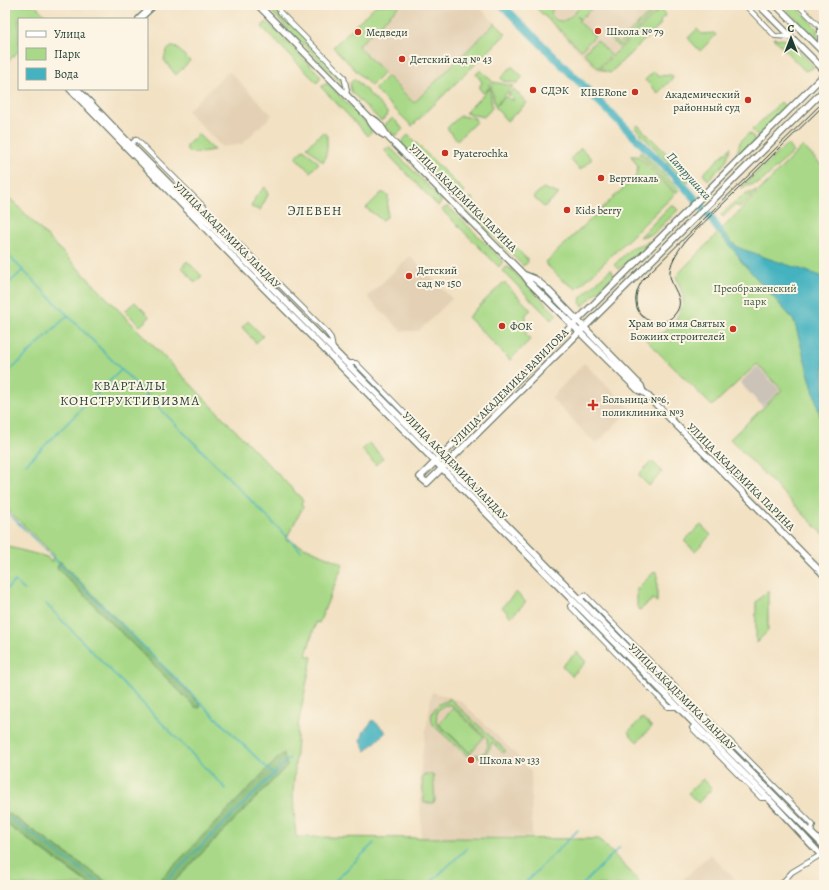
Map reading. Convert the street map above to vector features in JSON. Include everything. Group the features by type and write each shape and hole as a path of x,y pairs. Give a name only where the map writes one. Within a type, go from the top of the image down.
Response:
{"street":[{"path":"140,18 154,5"},
{"name":"УЛИЦА АКАДЕМИКА ПАРИНА","path":"258,5 369,118 370,122 383,135 387,136 524,275 530,283 638,390 643,392 824,575"},
{"path":"277,5 280,12 344,77 348,90 346,94"},
{"path":"745,5 775,36 791,37"},
{"path":"759,5 824,70"},
{"path":"776,5 822,51"},
{"path":"798,5 820,27 822,32 822,51"},
{"name":"УЛИЦА АКАДЕМИКА ВАВИЛОВА","path":"824,75 571,324 420,477 427,483 824,90"},
{"name":"УЛИЦА АКАДЕМИКА ЛАНДАУ","path":"71,90 208,232 438,459"},
{"name":"УЛИЦА АКАДЕМИКА ЛАНДАУ","path":"78,90 226,242 421,438 444,466 572,604 677,707 693,727 768,798 822,854"},
{"name":"УЛИЦА АКАДЕМИКА ПАРИНА","path":"524,275 535,279 546,288 641,386 643,392"},
{"name":"УЛИЦА АКАДЕМИКА ЛАНДАУ","path":"444,466 583,597 685,706 824,846"},
{"path":"693,727 701,738 761,798 768,798"},
{"path":"780,885 792,872 822,854"}],"shaded area":[{"path":"400,5 477,5 495,23 414,103 358,46"},
{"name":"Школа № 79","path":"539,5 664,5 597,70 536,8"},
{"path":"229,71 272,115 242,144 222,147 187,111"},
{"name":"Детский сад № 150","path":"410,256 452,299 419,331 401,331 367,297"},
{"name":"Больница №6, поликлиника №3","path":"584,363 631,409 596,444 551,398"},
{"path":"757,366 780,390 763,407 740,383"},
{"name":"Школа № 133","path":"432,692 461,701 517,755 531,771 532,837 421,838 420,781 422,755"},
{"path":"710,854 741,885 682,885 679,883"}],"green space":[{"path":"5,5 35,5 48,18 18,18 18,52 5,64"},
{"path":"265,5 275,5 343,79 344,86"},
{"path":"376,5 400,5 358,46 384,73 371,86 333,47"},
{"path":"539,5 553,5 551,15 559,21 564,21 572,16 582,5 595,5 581,19 576,16 580,20 578,21 595,36 581,50 536,8"},
{"path":"783,5 794,5 817,28 818,41"},
{"path":"656,6 658,8 620,46 617,46 604,33 606,30 618,44"},
{"path":"662,7 665,16 660,21 661,24 610,73 599,69"},
{"path":"265,23 268,23 320,75 320,79 317,83 262,27"},
{"path":"495,23 506,34 412,126 374,89 387,76 414,103"},
{"path":"697,29 702,34 714,33 716,35 700,51 688,38"},
{"path":"773,38 788,40 814,66 813,68 805,71"},
{"path":"597,40 611,55 598,68 584,53"},
{"path":"173,46 176,47 190,61 176,75 164,60 166,51"},
{"path":"511,67 513,67 522,76 517,83 503,81 501,78"},
{"path":"481,70 492,81 489,84 490,87 483,93 479,88 482,82 476,74"},
{"path":"654,71 659,76 671,75 674,77 658,93 645,80"},
{"path":"355,79 387,112 387,116 381,121 351,92 350,83"},
{"path":"493,82 513,86 495,106 491,86"},
{"path":"328,84 371,128 371,133 368,136 321,87"},
{"path":"490,88 492,108 484,117 465,113"},
{"path":"514,89 527,103 507,121 495,107 506,96 510,100 514,100 508,94"},
{"path":"781,102 787,108 760,135 757,135 752,130"},
{"path":"460,116 475,118 476,122 457,140 447,128"},
{"path":"393,118 403,129 397,135 394,135 384,125"},
{"path":"638,125 692,179 687,182 635,128"},
{"path":"323,132 327,135 327,142 325,159 323,162 307,147"},
{"path":"749,133 754,137 754,141 736,158 740,142"},
{"path":"198,134 214,150 195,153 188,152 186,146"},
{"path":"408,135 465,192 460,198 457,198 402,145 402,141"},
{"path":"787,144 793,152 761,182 741,188"},
{"name":"Преображенский парк","path":"803,146 824,168 824,535 730,439 782,390 757,364 712,406 642,336 664,333 676,319 683,305 683,295 676,276"},
{"path":"731,147 725,163 708,180 703,174"},
{"path":"391,148 441,199 441,203 438,206 384,150"},
{"path":"581,148 592,159 580,170 570,159"},
{"path":"304,149 319,163 310,172 295,157"},
{"path":"642,152 679,190 676,193 639,154"},
{"path":"631,156 638,156 675,194 577,289 562,280 545,263 636,176 638,166"},
{"path":"265,187 268,195 260,210 251,207 256,196"},
{"path":"543,188 559,194 544,207 533,197"},
{"path":"757,191 740,207 735,205 723,217 721,215 733,203 746,194"},
{"path":"5,193 303,500 301,504 303,507 286,539 343,564 319,623 316,622 306,655 312,657 298,725 293,794 296,837 599,839 643,885 5,885 5,823 83,880 83,865 5,811 5,546 47,557 51,562 54,555 5,507"},
{"path":"381,193 388,196 387,217 382,220 366,208"},
{"path":"471,197 483,215 527,259 528,262 525,265 522,265 464,206 464,203"},
{"path":"672,204 678,210 653,234 640,237"},
{"path":"449,207 502,260 499,267 442,210"},
{"path":"650,241 639,254 618,269 614,265 631,248"},
{"path":"187,261 202,276 195,283 182,267"},
{"path":"507,267 510,268 557,315 551,320 502,270"},
{"path":"611,269 614,275 583,306 580,303 581,297"},
{"name":"ФОК","path":"504,282 531,310 526,314 526,335 531,339 510,360 468,317"},
{"path":"135,302 150,317 140,326 125,311"},
{"path":"248,321 263,336 256,343 242,327"},
{"path":"369,443 383,458 376,465 362,450"},
{"path":"652,461 662,472 649,486 638,475"},
{"path":"701,525 711,535 695,551 684,541"},
{"path":"60,561 200,704 200,708 195,707 57,568"},
{"path":"655,571 657,574 657,602 653,599 640,610 637,607 637,589"},
{"path":"768,590 768,631 756,643 756,602"},
{"path":"516,592 526,602 511,617 502,607"},
{"path":"577,652 586,662 572,676 562,666"},
{"path":"449,698 506,751 503,753 492,742 490,748 483,757 470,758 432,723 432,714 436,707 448,701","holes":["444,705 452,705 487,738 488,746 485,752 479,755 472,755 436,723 437,711"]},
{"path":"453,708 484,737 470,753 439,724"},
{"path":"642,718 652,727 637,742 628,732"},
{"path":"283,753 287,766 171,885 155,885"},
{"path":"433,774 435,801 433,803 424,803 422,776"},
{"path":"703,779 712,788 698,803 688,793"},
{"path":"5,811 111,885 91,885 5,823"}],"water":[{"path":"716,221 728,237 739,248 824,277 824,430 795,324 792,318 711,225"},
{"path":"373,720 386,732 366,751 361,740 364,731"}],"waterway":[{"name":"Патрушиха","path":"502,5 683,185 708,214 719,230"},
{"path":"5,252 301,551"},
{"path":"5,287 22,271"},
{"path":"11,370 67,316"},
{"path":"26,464 122,369"},
{"path":"5,510 274,775"},
{"path":"5,591 15,581 24,590"},
{"path":"46,604 226,789"},
{"path":"162,885 290,758"},
{"path":"5,815 103,885"},
{"path":"523,885 578,830"},
{"path":"331,885 374,843"},
{"path":"582,885 620,847"},
{"path":"428,885 467,848"}],"tram line":[{"path":"824,101 643,279 636,299 637,309 641,315 651,322 658,323 670,319 675,314 678,308 679,298 670,277 670,271 674,258 682,246 687,239 824,105"}],"place":[{"name":"Школа № 79","path":"598,31"},
{"name":"Медведи","path":"358,32"},
{"name":"Детский сад № 43","path":"402,59"},
{"name":"СДЭК","path":"533,90"},
{"name":"KIBERone","path":"635,92"},
{"name":"Академический районный суд","path":"748,100"},
{"name":"Pyaterochka","path":"445,153"},
{"name":"Вертикаль","path":"601,178"},
{"name":"Kids berry","path":"567,210"},
{"name":"Детский сад № 150","path":"409,276"},
{"name":"ФОК","path":"502,326"},
{"name":"Храм во имя Святых Божиих строителей","path":"733,329"},
{"name":"Больница №6, поликлиника №3","path":"593,405"},
{"name":"Школа № 133","path":"471,760"}],"district":[{"name":"ЭЛЕВЕН","path":"315,210"},
{"name":"КВАРТАЛЫ КОНСТРУКТИВИЗМА","path":"130,392"}]}
